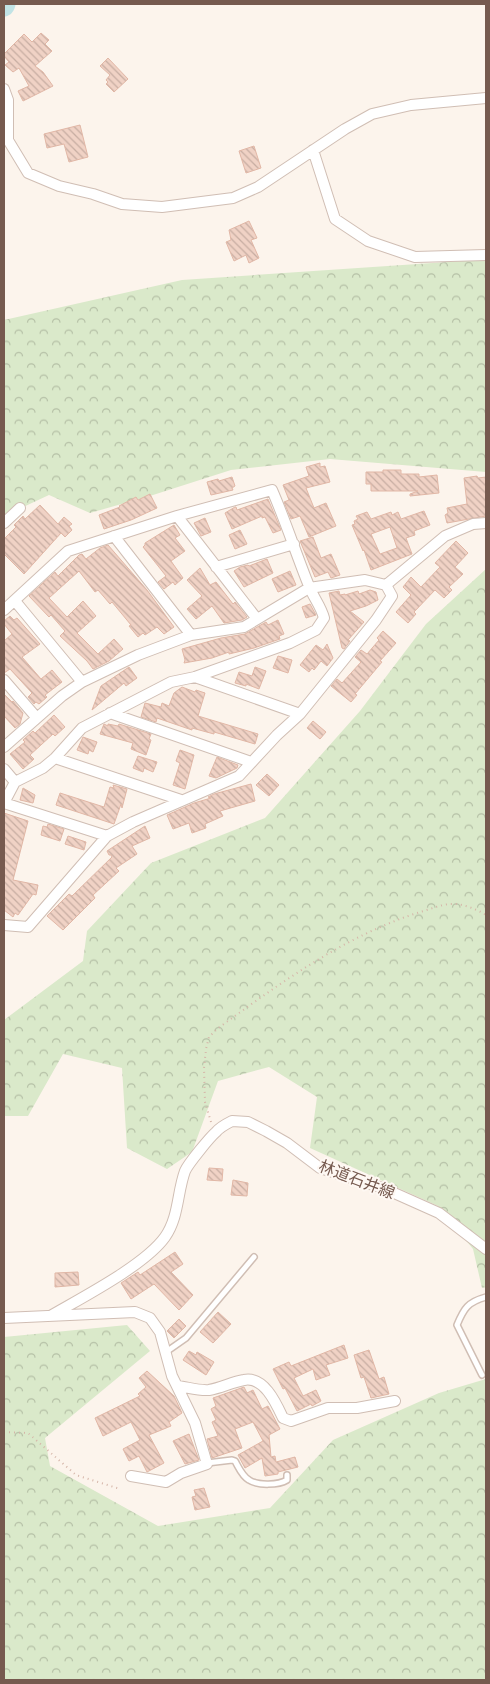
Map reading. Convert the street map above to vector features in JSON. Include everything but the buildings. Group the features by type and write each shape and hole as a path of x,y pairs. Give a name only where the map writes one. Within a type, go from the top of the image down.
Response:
{"street":[{"path":"4,89 8,100 8,140 28,173 59,186 93,194 122,204 162,206 233,198 258,187 345,129 372,114 411,106 486,98"},
{"path":"313,150 335,219 368,241 415,257 486,255"},
{"path":"4,610 68,551 177,516 272,490 294,544 309,588 320,605 324,618 316,630 290,642 195,677 171,682 82,728 55,758 43,768 15,782 4,803 107,836"},
{"path":"4,523 20,508"},
{"path":"177,516 257,619"},
{"path":"386,585 445,536 473,524 486,523"},
{"path":"114,536 191,635"},
{"path":"216,567 294,544"},
{"path":"4,747 36,717 82,682 138,655 191,635 244,627 309,588 365,580 386,585 392,596 391,600 300,714 239,776 181,800 107,836 28,927 4,925"},
{"path":"15,601 82,682"},
{"path":"195,677 300,714"},
{"path":"4,680 36,717"},
{"path":"110,713 251,762"},
{"path":"55,758 181,800"},
{"path":"4,769 15,782"},
{"name":"林道石井線","path":"52,1315 92,1292 154,1250 166,1237 177,1213 186,1170 215,1132 232,1121 248,1122 266,1131 287,1143 320,1168 383,1188 440,1213 486,1249"},
{"path":"4,1318 135,1312 150,1318 160,1332 172,1376 195,1423 207,1464 166,1482 131,1476"},
{"path":"178,1386 208,1390 251,1379 269,1393 283,1418 291,1422 328,1408 357,1408 396,1401"}],"lane":[{"path":"166,1352 186,1338 254,1257"},
{"path":"482,1375 457,1325 462,1313 473,1300 486,1297"},
{"path":"207,1464 235,1461 240,1472 250,1481 261,1483 282,1483 287,1480 287,1475"}],"path":[{"path":"215,1132 205,1102 204,1068 209,1037 217,1029 292,975 395,920 451,904 462,905 486,915"},
{"path":"4,1432 28,1433 76,1475 120,1489"}],"green space":[{"path":"486,255 486,472 330,459 231,470 90,513 49,495 4,516 4,320 182,280 462,261"},
{"path":"486,569 486,1287 482,1288 473,1249 438,1206 310,1148 317,1097 269,1067 218,1081 192,1152 167,1169 127,1148 122,1068 63,1054 28,1116 4,1116 4,1020 83,961 87,931 151,863 265,818 360,711 426,624"},
{"path":"127,1325 150,1351 45,1438 50,1466 158,1526 270,1508 333,1440 439,1393 486,1379 486,1680 4,1680 4,1337"}]}
